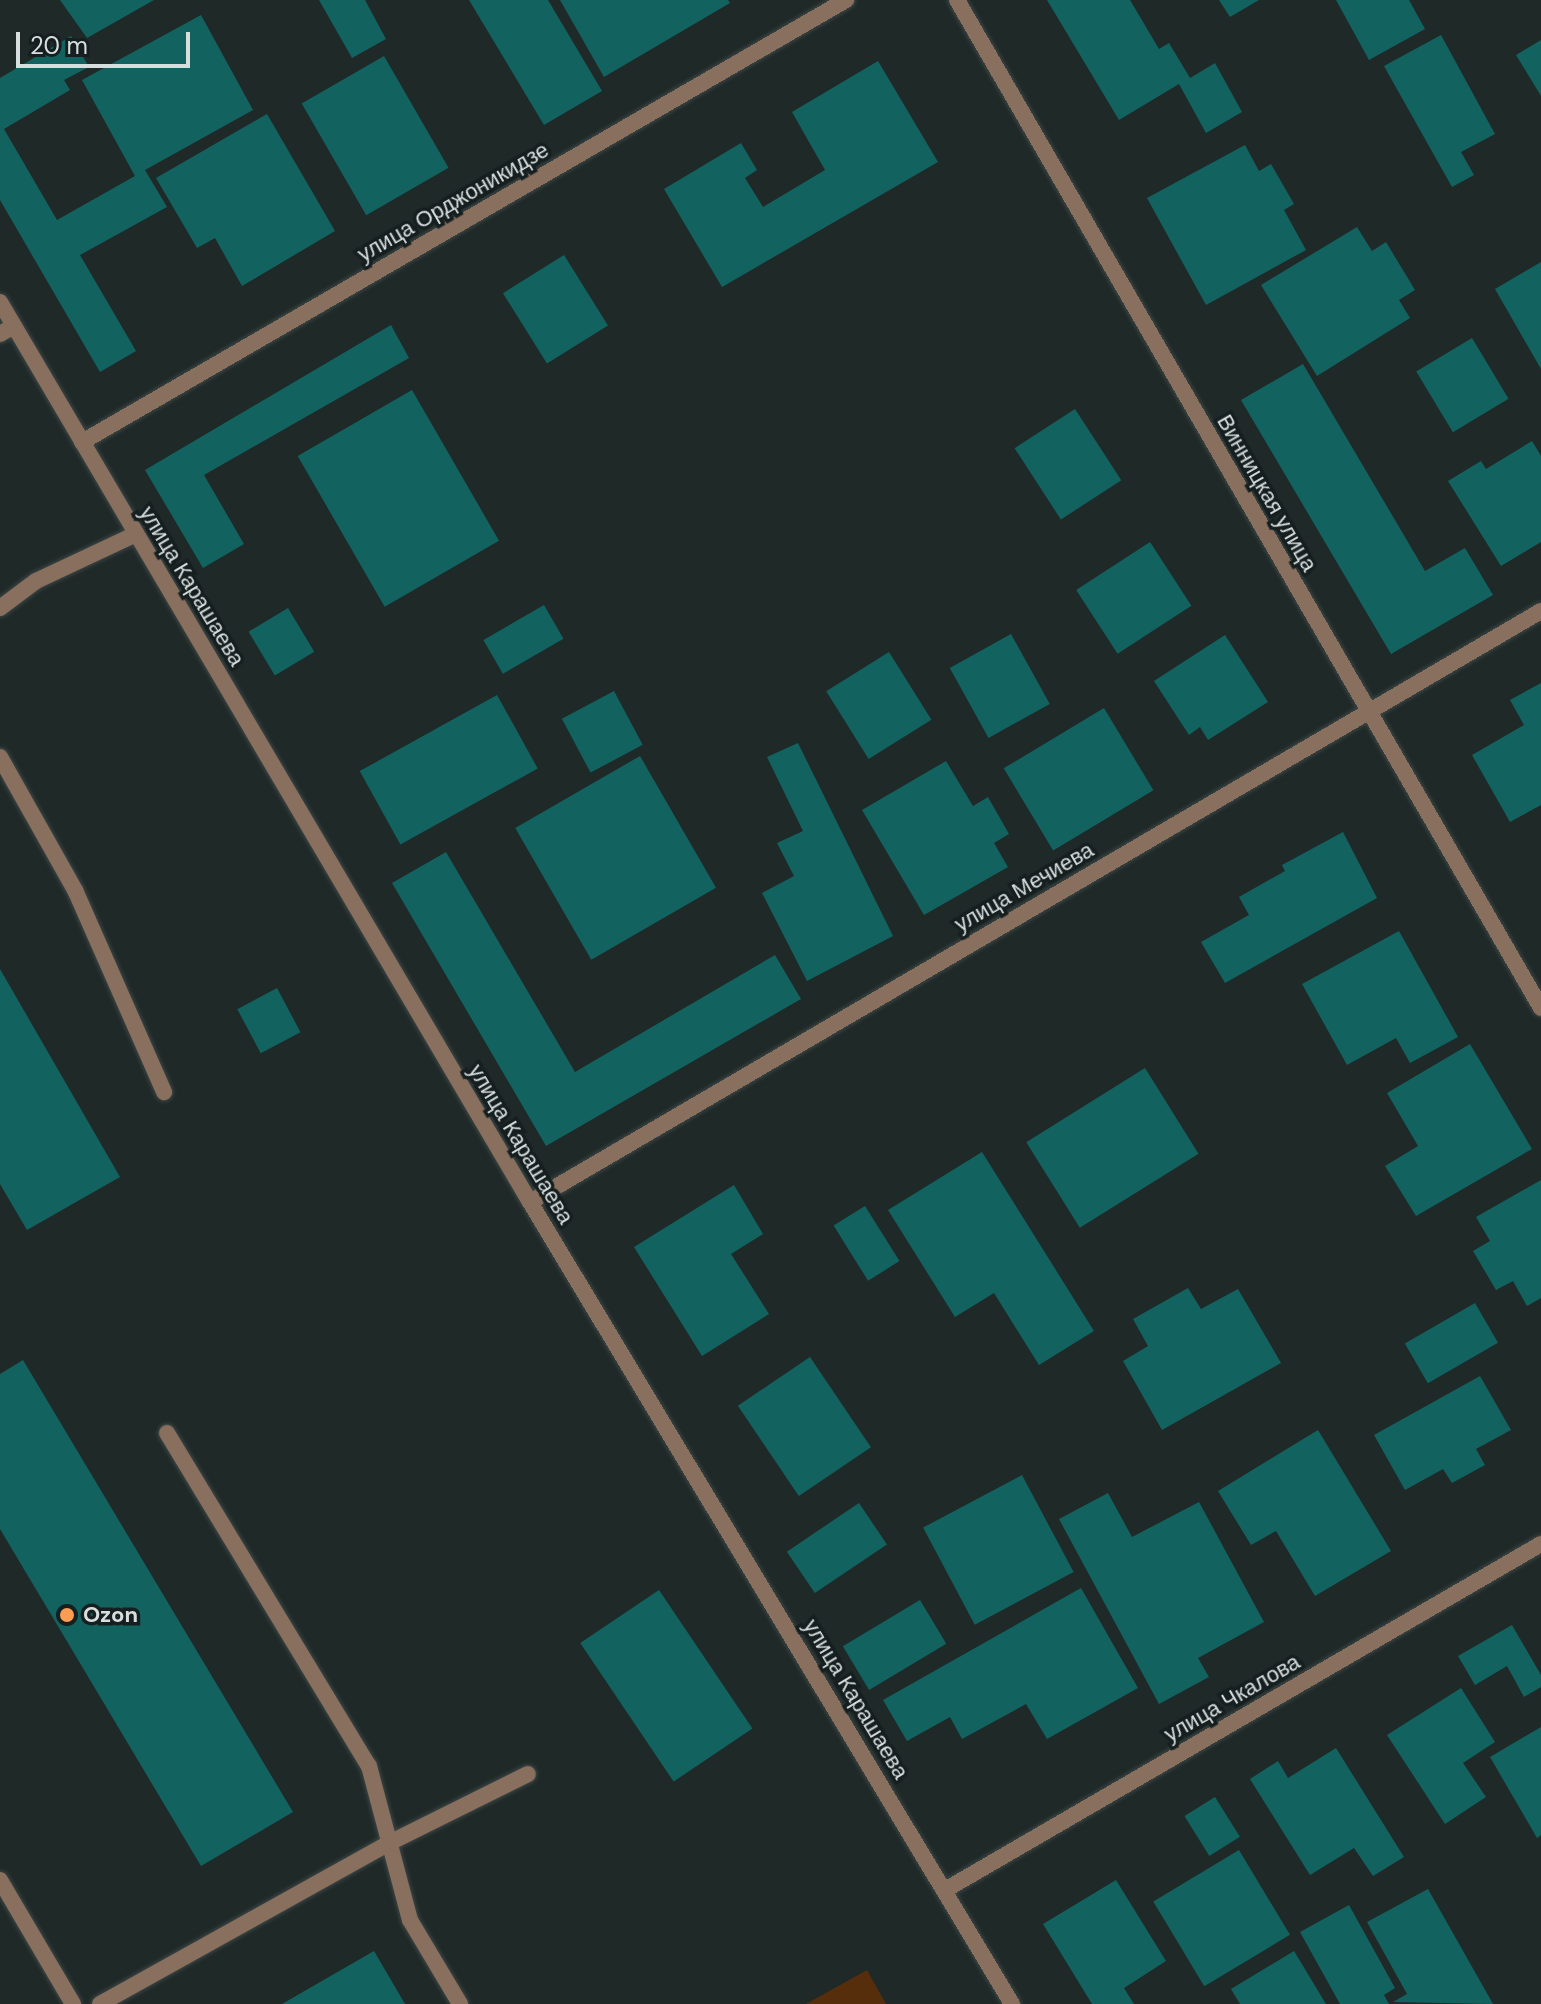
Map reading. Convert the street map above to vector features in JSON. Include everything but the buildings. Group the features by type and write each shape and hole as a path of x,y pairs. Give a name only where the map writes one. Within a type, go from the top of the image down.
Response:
{"street":[{"name":"улица Орджоникидзе","path":"82,442 846,0"},
{"name":"Винницкая улица","path":"957,0 1541,1008"},
{"name":"улица Карашаева","path":"0,302 7,330 82,442 530,1202 1012,2004"},
{"path":"0,608 36,581 136,534"},
{"name":"улица Мечиева","path":"530,1202 1541,611"},
{"path":"0,757 75,890 164,1092"},
{"path":"167,1433 369,1766 410,1920 460,2004"},
{"name":"улица Чкалова","path":"945,1890 1541,1544"},
{"path":"100,2004 389,1843 528,1774"},
{"path":"0,1880 73,2004"}],"shaded area":[{"path":"867,1970 886,2004 806,2004"}],"place":[{"name":"Ozon","path":"67,1615"}]}
